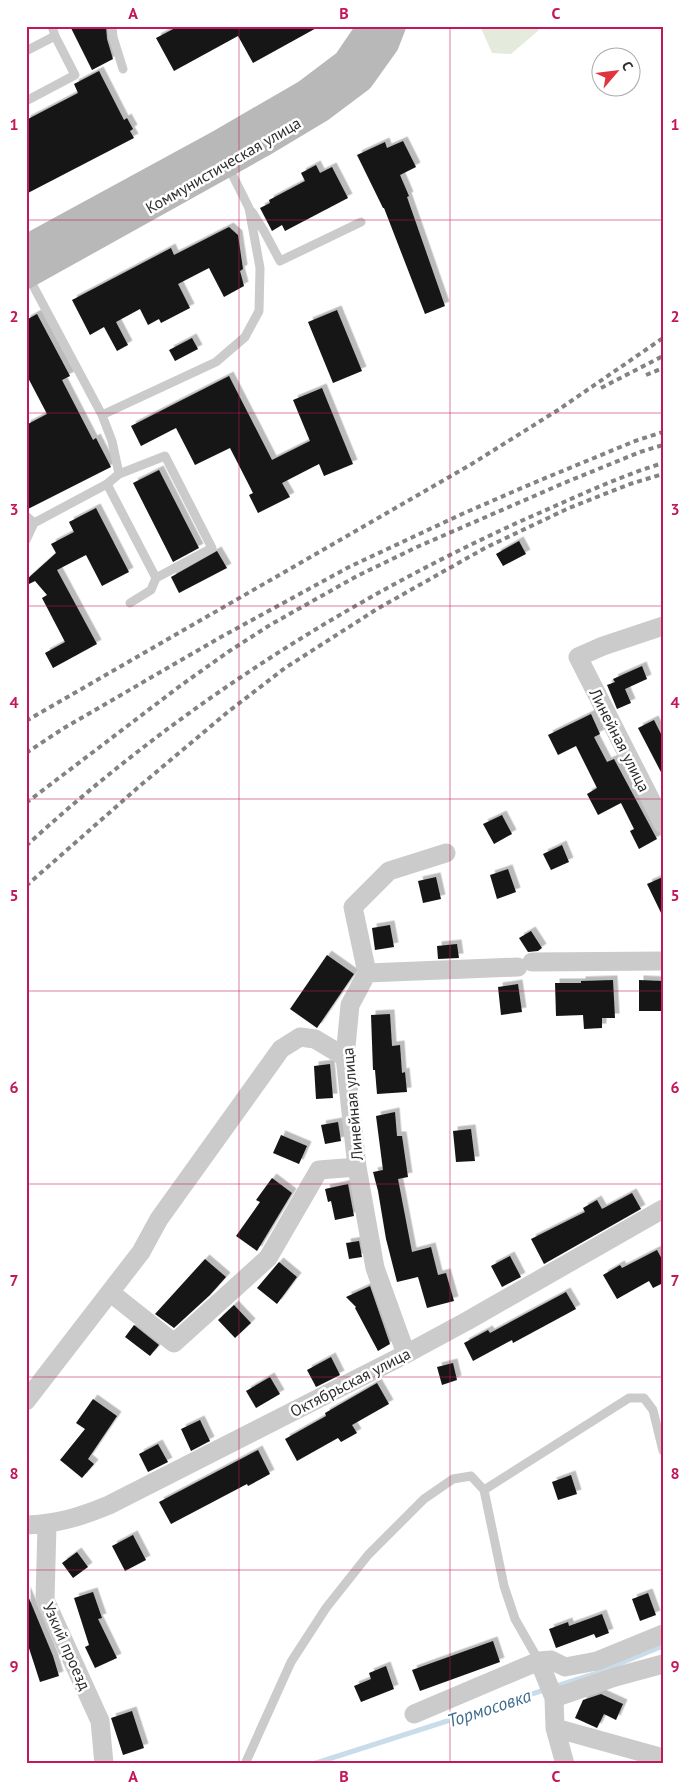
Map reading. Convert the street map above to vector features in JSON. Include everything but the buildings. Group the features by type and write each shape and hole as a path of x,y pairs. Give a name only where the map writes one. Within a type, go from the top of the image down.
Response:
{"main road":[{"name":"Коммунистическая улица","path":"28,244 217,144 305,93 346,62 369,26"},
{"name":"Коммунистическая улица","path":"27,276 321,109 361,79 386,44 393,26"}],"street":[{"name":"Линейная улица","path":"663,626 602,646 578,657 663,824"},
{"path":"446,853 388,871 353,907 367,973 525,965 663,961"},
{"name":"Линейная улица","path":"367,973 350,1005 345,1057 357,1167 375,1268 406,1354"},
{"path":"26,1401 141,1252 159,1219 282,1049 300,1037 315,1039 345,1057"},
{"path":"111,1293 174,1343 268,1258 319,1170 357,1167"},
{"name":"Октябрьская улица","path":"26,1525 46,1525 78,1518 109,1505 406,1354 663,1209"},
{"name":"Узкий проезд","path":"46,1525 45,1600 100,1721 104,1764"},
{"path":"414,1714 539,1661 551,1660 565,1667 589,1662 663,1634"},
{"path":"539,1661 554,1698 555,1728 565,1764"},
{"path":"554,1698 615,1677 663,1664"},
{"path":"555,1728 663,1758"}],"lane":[{"path":"26,101 76,75 55,36 52,26"},
{"path":"112,26 113,37 123,69"},
{"path":"26,51 55,36"},
{"path":"226,164 280,261 361,222"},
{"path":"102,415 216,362 245,337 259,311 260,268 249,208"},
{"path":"27,276 102,415 112,441 118,474"},
{"path":"26,540 34,523 107,484 118,474 165,456 212,548 156,578 151,590 130,603"},
{"path":"107,484 156,578"},
{"path":"26,516 34,523"},
{"path":"484,1490 629,1398 644,1398 653,1410 663,1451"},
{"path":"245,1764 291,1662 326,1608 368,1555 424,1499 453,1479 471,1476 484,1490 504,1586 515,1619 539,1661"}],"green space":[{"path":"480,26 535,26 539,30 511,54 492,53"}],"waterway":[{"name":"Тормосовка","path":"313,1764 594,1674 663,1646"}],"railway":[{"path":"26,721 470,465 558,410 663,338"},
{"path":"601,388 663,356"},
{"path":"646,375 663,368"},
{"path":"26,753 64,728 221,637 349,567 531,484 635,441 663,432"},
{"path":"26,803 180,686 228,652 270,625 357,576 417,547 564,483 640,452 663,445"},
{"path":"26,846 141,749 265,661 329,621 462,549 596,488 663,463"},
{"path":"26,886 142,784 229,711 285,668 377,609 485,548 569,508 630,484 663,474"}]}
